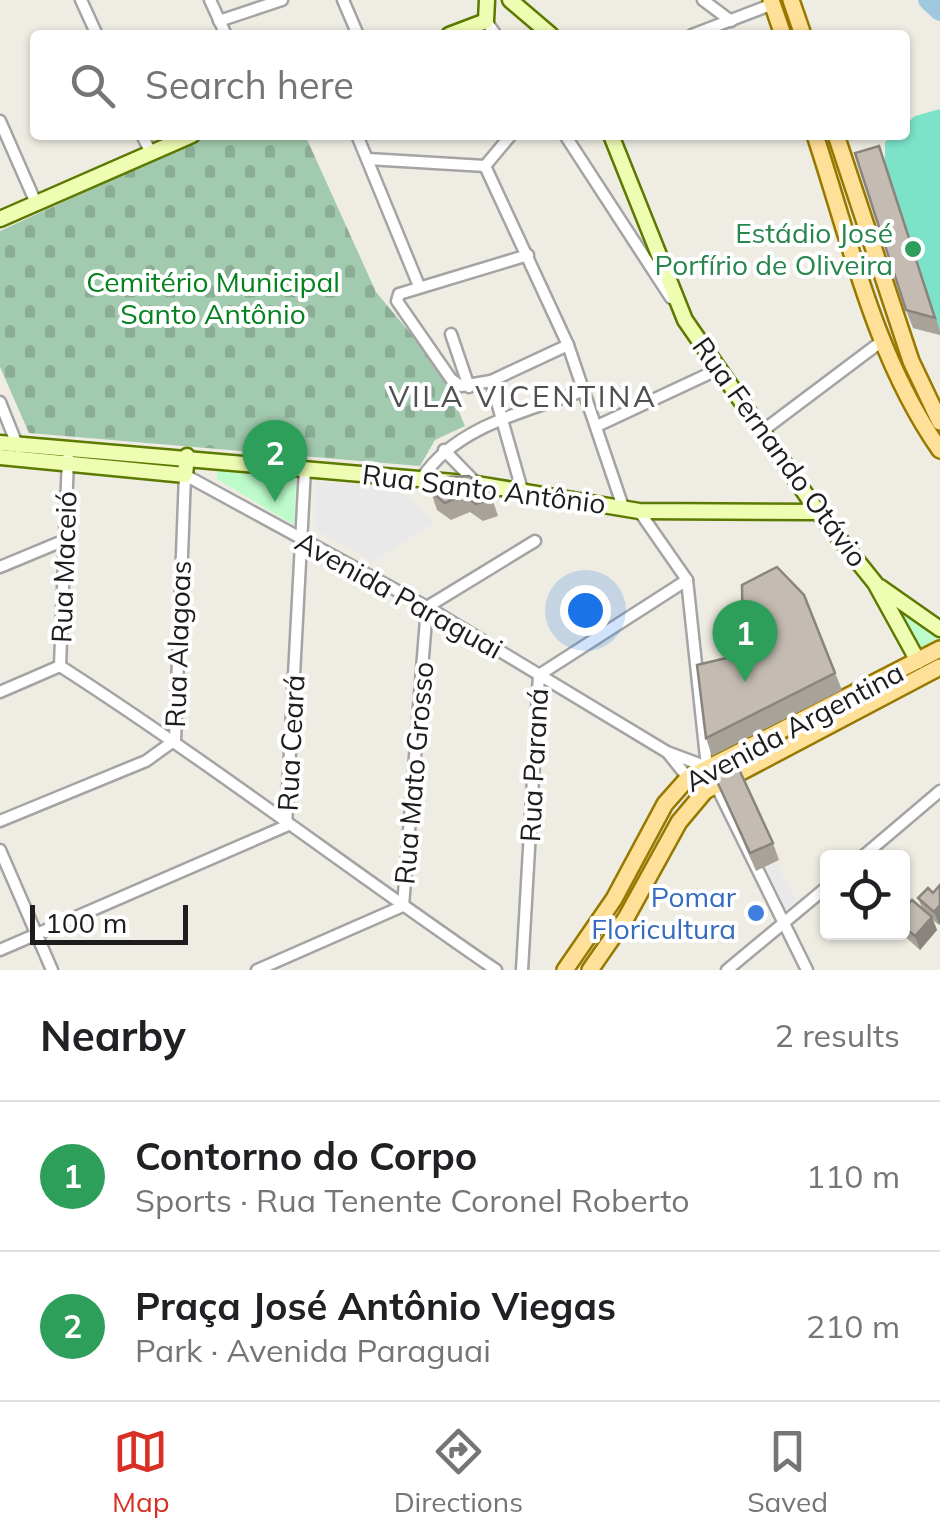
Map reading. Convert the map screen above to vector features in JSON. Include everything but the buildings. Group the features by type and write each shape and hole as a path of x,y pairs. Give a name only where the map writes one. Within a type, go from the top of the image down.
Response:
{"main road":[{"path":"791,0 801,30"},
{"path":"772,2 780,30"},
{"path":"817,140 882,341 909,402 940,450"},
{"path":"838,140 905,343 940,422"},
{"name":"Avenida Argentina","path":"565,970 614,900 666,804 688,778 940,650"},
{"name":"Avenida Argentina","path":"590,970 626,918 689,807 715,785 940,668"}],"street":[{"path":"81,0 95,30"},
{"path":"210,0 224,30"},
{"path":"219,21 282,0"},
{"path":"343,0 356,30"},
{"path":"487,0 486,22 492,30"},
{"path":"510,0 545,30"},
{"path":"704,0 731,20"},
{"path":"705,30 772,2"},
{"path":"463,30 486,22"},
{"path":"0,121 36,203"},
{"path":"144,140 151,153"},
{"path":"0,219 181,140"},
{"path":"359,140 419,286"},
{"path":"485,166 507,140"},
{"path":"568,140 685,320"},
{"name":"Rua Fernando Otávio","path":"613,140 685,320 818,512 875,583"},
{"path":"368,159 485,166"},
{"path":"485,166 568,344 623,507"},
{"path":"528,255 398,294 398,305 451,380 469,387 568,344"},
{"path":"451,334 469,387"},
{"path":"762,432 882,341"},
{"path":"597,426 719,369"},
{"path":"490,380 522,490"},
{"path":"422,478 444,450 504,420 585,390"},
{"path":"0,402 18,452"},
{"name":"Avenida Paraguai","path":"0,444 18,452"},
{"path":"444,450 477,484"},
{"name":"Avenida Paraguai","path":"0,457 18,452 186,456"},
{"name":"Avenida Paraguai","path":"68,455 185,475 427,608 667,752 706,767"},
{"name":"Rua Maceió","path":"0,692 60,666 68,455"},
{"path":"185,475 186,456"},
{"name":"Rua Santo Antônio","path":"186,456 477,484 623,507 639,511 687,580"},
{"name":"Rua Ceará","path":"0,950 286,826 305,468"},
{"name":"Rua Alagoas","path":"0,821 146,761 175,740 185,475"},
{"path":"639,511 818,512"},
{"path":"0,567 65,540"},
{"path":"427,608 534,540"},
{"path":"687,580 706,767 807,970"},
{"name":"Rua Paraná","path":"522,970 538,674 687,580"},
{"path":"875,583 940,629"},
{"path":"875,583 918,662"},
{"name":"Rua Mato Grosso","path":"257,970 403,906 427,608"},
{"path":"60,666 175,740 286,826 496,970"},
{"name":"Avenida Paraguai","path":"667,752 688,778"},
{"path":"870,850 940,791"},
{"path":"0,850 52,970"},
{"path":"728,970 820,893"}],"green space":[{"name":"Estádio José Porfírio de Oliveira","path":"940,109 940,335 913,328 885,163 885,142 910,140 910,120"},
{"name":"Cemitério Municipal Santo Antônio","path":"198,140 307,140 376,292 441,370 465,426 435,440 420,466 29,433 0,367 0,231"},
{"path":"217,470 296,478 294,525 217,479"},
{"path":"883,593 940,634 940,637 919,650"}],"shaded area":[{"path":"317,482 394,487 435,522 374,562 315,529"},
{"path":"775,863 798,902 781,912 758,873"}],"waterway":[{"path":"928,0 940,11"}],"place":[{"name":"Estádio José Porfírio de Oliveira","path":"913,249"},
{"name":"Praça José Antônio Viegas","path":"275,502"},
{"name":"Contorno do Corpo","path":"745,682"},
{"name":"Pomar Floricultura","path":"756,913"}],"district":[{"name":"VILA VICENTINA","path":"523,397"}]}
